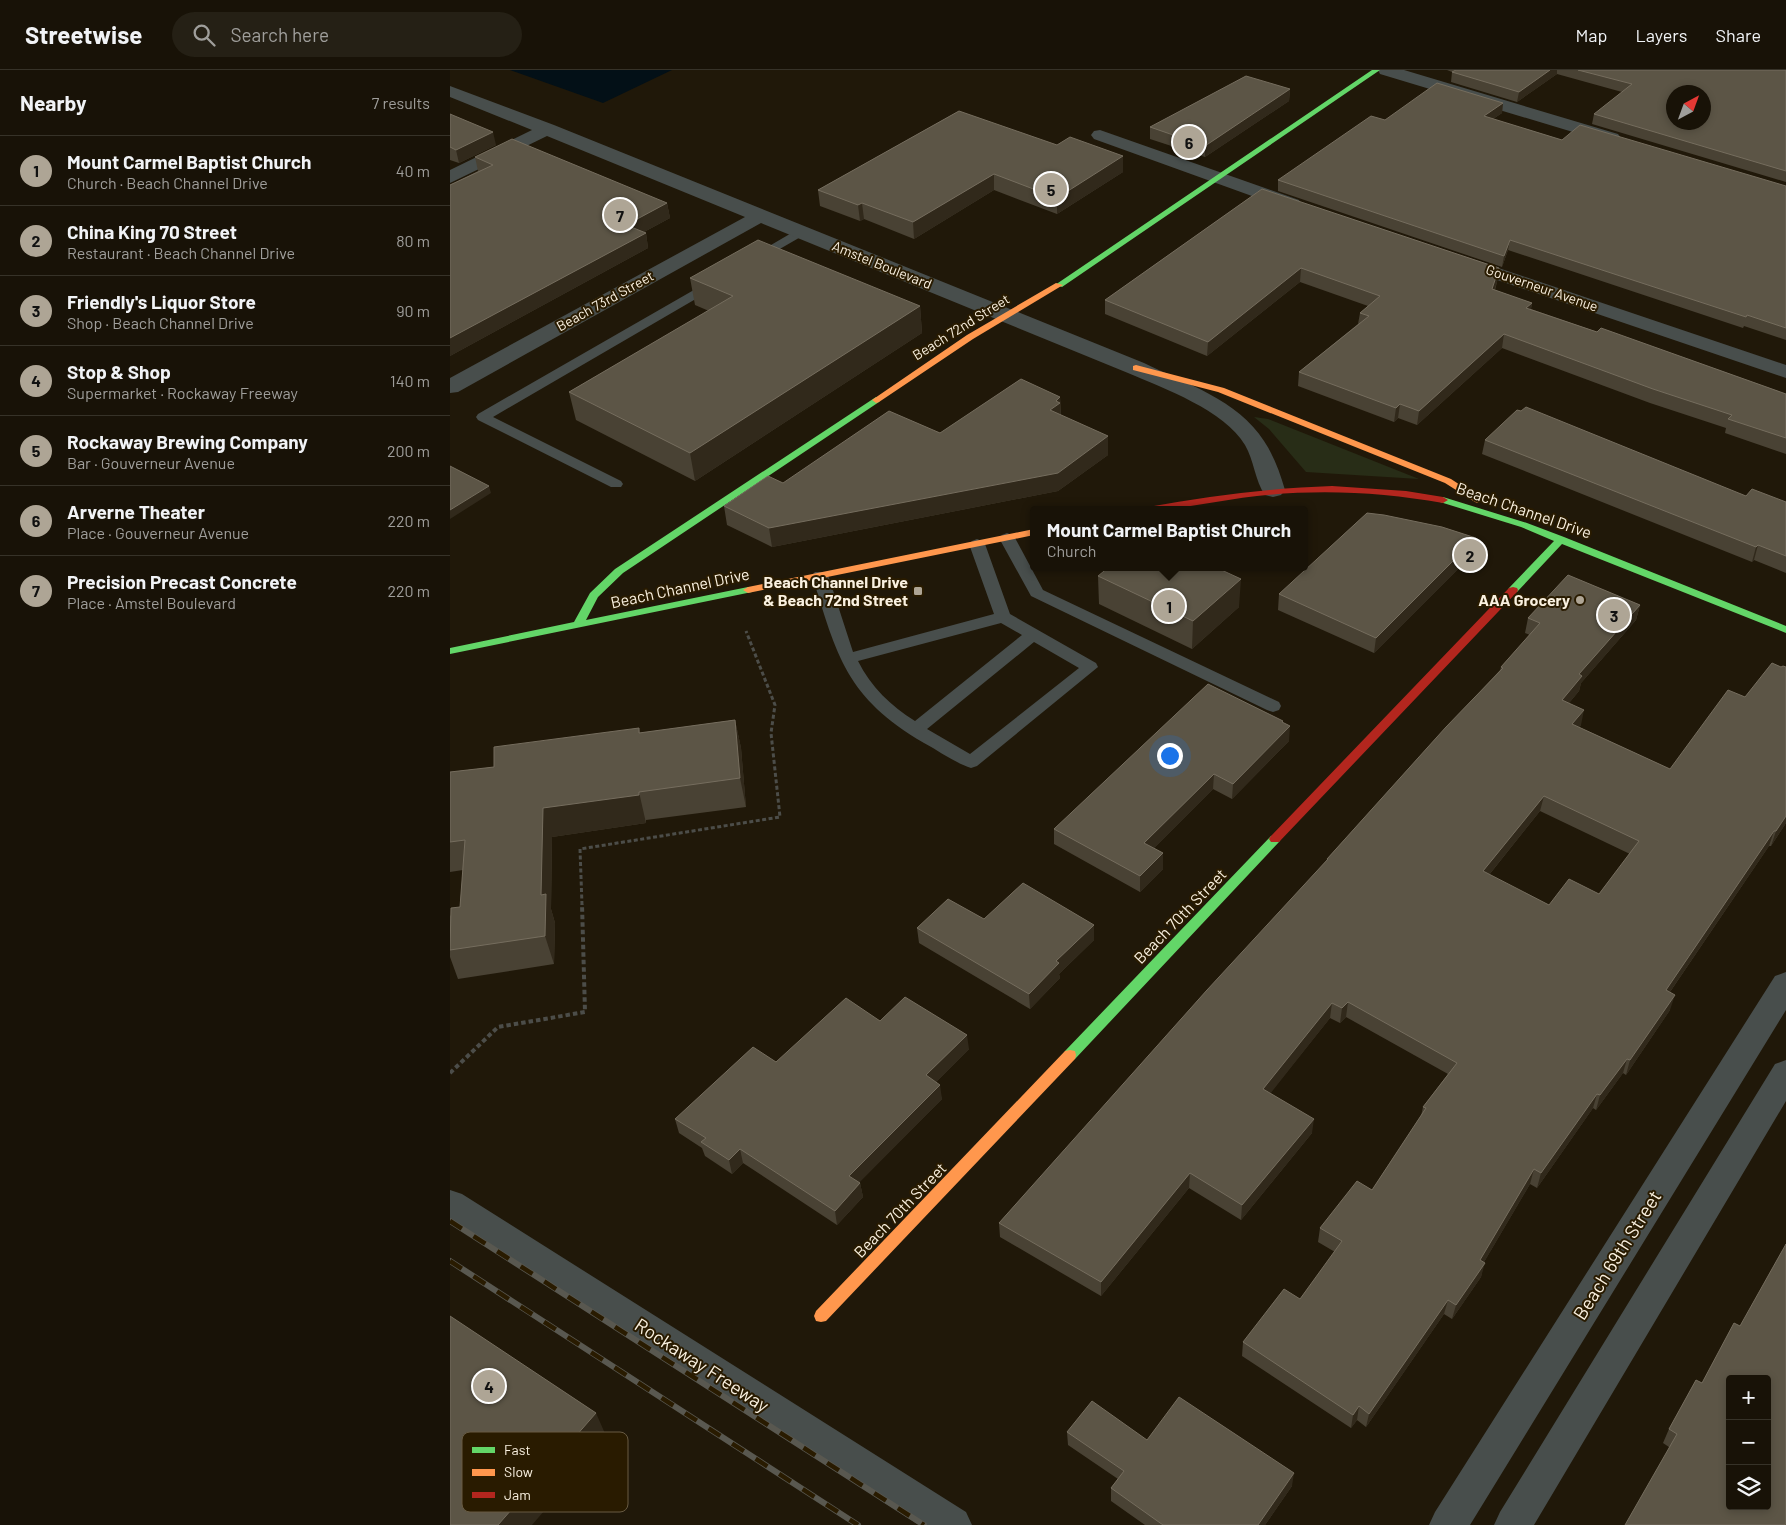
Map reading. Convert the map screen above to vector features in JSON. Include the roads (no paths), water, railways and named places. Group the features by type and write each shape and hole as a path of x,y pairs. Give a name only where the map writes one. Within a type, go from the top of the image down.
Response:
{"street":[{"name":"Beach 72nd Street","path":"578,625 583,610 591,597 619,571 970,337 1052,289 1377,70"},
{"path":"1386,70 1627,142"},
{"name":"Amstel Boulevard","path":"450,91 1136,368 1209,404 1242,428 1252,438 1257,447 1273,490"},
{"path":"450,177 548,130"},
{"path":"1100,135 1310,210"},
{"name":"Beach 73rd Street","path":"450,388 760,216"},
{"name":"Gouverneur Avenue","path":"1441,254 1786,372"},
{"path":"1136,368 1221,390 1440,478 1511,520"},
{"name":"Beach Channel Drive","path":"1169,506 1226,495 1331,487 1393,491 1446,500 1511,520 1561,539 1786,630"},
{"name":"Beach Channel Drive","path":"450,651 1030,533"},
{"name":"Beach 70th Street","path":"821,1316 1561,539"},
{"name":"Beach 69th Street","path":"1448,1525 1786,984"},
{"path":"1513,1525 1786,1073"},
{"name":"Rockaway Freeway","path":"450,1204 953,1525"}],"lane":[{"path":"740,267 800,232"},
{"path":"616,484 483,417 723,277"},
{"path":"1008,538 1037,593 1273,706"},
{"path":"820,576 849,658 857,675 873,697 916,729 971,762 1090,667 1003,617 976,544"},
{"path":"849,658 1003,617"},
{"path":"916,729 1033,634"}],"railway":[{"path":"450,1221 924,1525"},
{"path":"450,1261 858,1525"}],"place":[{"name":"Arverne Theater","path":"1189,142"},
{"name":"Rockaway Brewing Company","path":"1051,189"},
{"name":"Precision Precast Concrete","path":"620,215"},
{"name":"China King 70 Street","path":"1470,555"},
{"name":"Beach Channel Drive & Beach 72nd Street","path":"918,591"},
{"name":"AAA Grocery","path":"1580,600"},
{"name":"Mount Carmel Baptist Church","path":"1169,606"},
{"name":"Friendly's Liquor Store","path":"1614,615"},
{"name":"Stop & Shop","path":"489,1386"}]}
